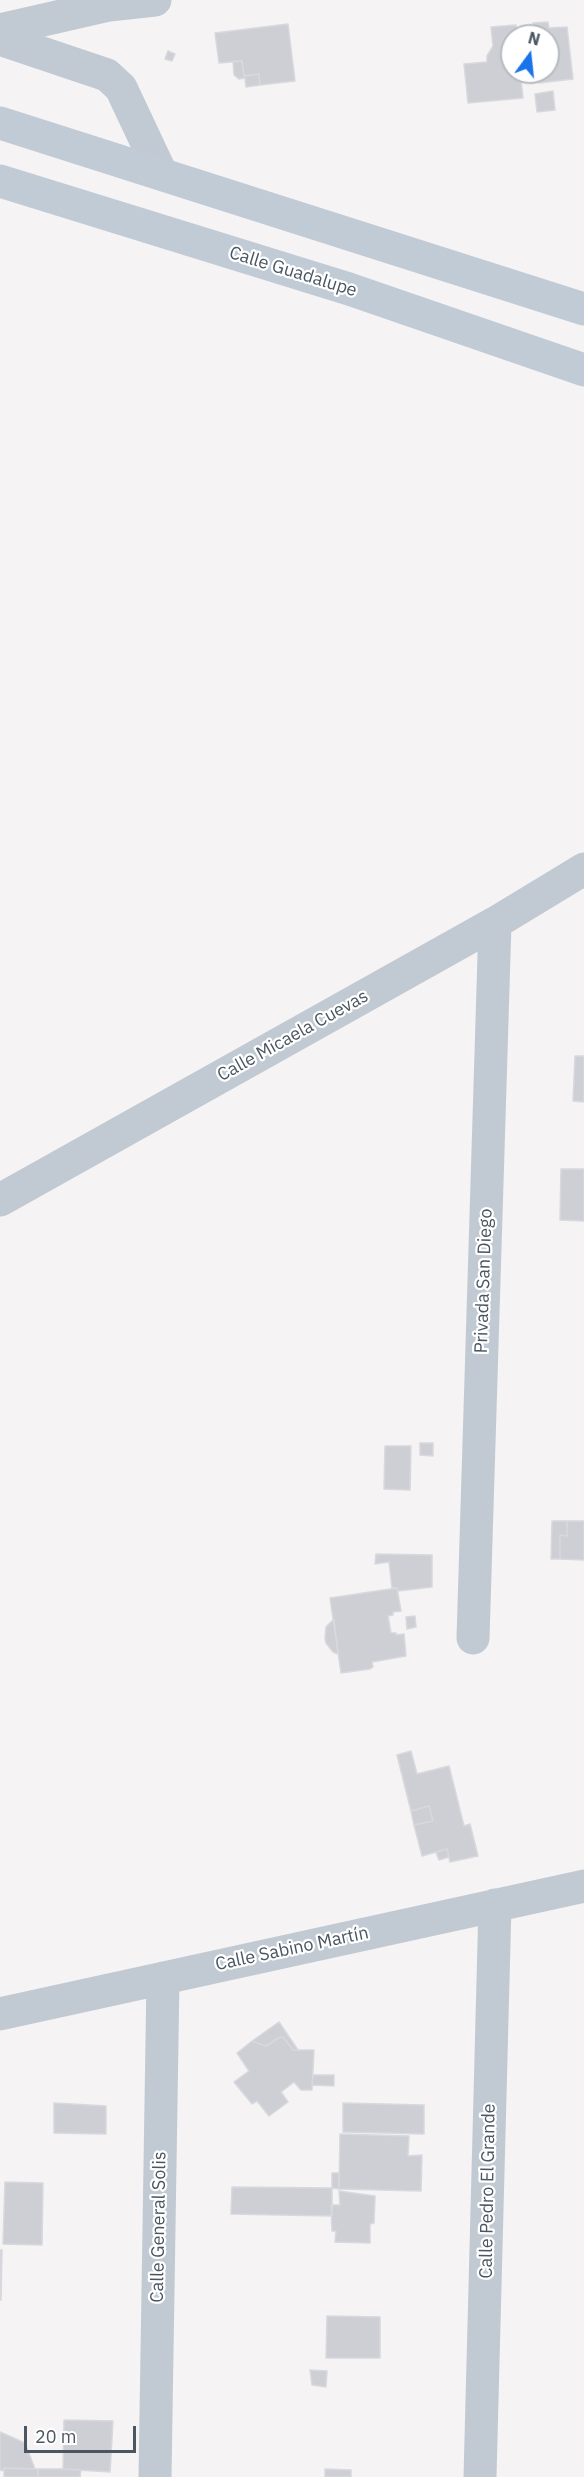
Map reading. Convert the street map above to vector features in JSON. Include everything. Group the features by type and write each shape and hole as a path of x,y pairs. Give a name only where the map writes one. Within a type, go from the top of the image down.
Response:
{"street":[{"path":"0,30 109,5 154,0"},
{"path":"0,39 107,75 121,88 161,173"},
{"path":"0,123 584,309"},
{"name":"Calle Guadalupe","path":"0,181 349,289 584,370"},
{"name":"Calle Micaela Cuevas","path":"0,1200 495,923 584,869"},
{"name":"Privada San Diego","path":"473,1638 495,923"},
{"name":"Calle Sabino Martín","path":"0,2014 584,1886"},
{"name":"Calle Pedro El Grande","path":"480,2477 495,1905"},
{"name":"Calle General Solis","path":"155,2477 163,1978"}],"building":[{"path":"548,22 548,24 533,24"},
{"path":"288,24 295,81 260,85 259,74 244,76 242,61 219,63 215,33"},
{"path":"500,26 500,84 521,84 523,98 468,103 464,64 487,62 487,56 493,46 491,27"},
{"path":"560,27 567,27 573,79 560,81"},
{"path":"168,51 175,54 172,61 165,59"},
{"path":"233,61 242,61 244,76 259,74 260,85 246,87 245,78 239,79 234,75"},
{"path":"553,91 555,110 537,112 535,94"},
{"path":"575,1056 584,1056 584,1102 573,1101"},
{"path":"561,1169 584,1169 584,1221 560,1220"},
{"path":"420,1443 433,1443 433,1456 420,1455"},
{"path":"385,1446 411,1446 410,1490 384,1489"},
{"path":"552,1521 567,1521 567,1536 560,1535 560,1559 551,1559"},
{"path":"567,1521 584,1521 584,1560 560,1559 560,1535 567,1536"},
{"path":"376,1554 432,1555 432,1587 398,1591 397,1588 392,1588 389,1562 375,1564"},
{"path":"397,1588 401,1611 393,1612 393,1615 388,1616 391,1633 404,1634 406,1656 372,1662 373,1667 370,1669 341,1673 330,1598"},
{"path":"415,1616 416,1627 407,1629 406,1617"},
{"path":"334,1619 338,1654 333,1652 325,1638 326,1627"},
{"path":"411,1751 417,1774 449,1766 464,1826 470,1824 478,1856 450,1862 447,1849 422,1856 414,1825 433,1821 429,1806 411,1811 397,1755"},
{"path":"429,1806 433,1821 414,1825 411,1811"},
{"path":"447,1849 449,1857 439,1860 436,1852"},
{"path":"279,2022 298,2050 293,2050 284,2038 280,2037 266,2046 252,2041"},
{"path":"280,2037 284,2038 293,2050 314,2050 312,2090 301,2090 294,2082 281,2092 288,2102 269,2116 257,2101 252,2104 234,2082 249,2071 237,2053 252,2041 266,2046"},
{"path":"313,2075 334,2075 334,2086 312,2085"},
{"path":"54,2103 106,2106 106,2134 54,2133"},
{"path":"343,2103 424,2105 424,2134 343,2132"},
{"path":"340,2134 409,2136 408,2156 422,2155 421,2191 339,2189"},
{"path":"332,2173 339,2173 339,2189 332,2188"},
{"path":"5,2182 43,2183 42,2245 3,2244"},
{"path":"232,2187 332,2188 332,2216 231,2214"},
{"path":"339,2191 375,2196 374,2223 370,2224 370,2243 335,2242 336,2231 332,2231 331,2205 340,2205"},
{"path":"0,2250 2,2250 1,2300 0,2300"},
{"path":"327,2316 380,2317 380,2358 326,2358"},
{"path":"310,2370 327,2371 326,2387 312,2385"},
{"path":"64,2420 113,2421 110,2472 63,2469"},
{"path":"0,2432 25,2443 35,2469 4,2468 4,2471 0,2470"},
{"path":"4,2468 38,2469 38,2477 4,2477"},
{"path":"38,2469 81,2470 80,2477 38,2477"},
{"path":"325,2469 351,2470 351,2477 325,2477"}]}
